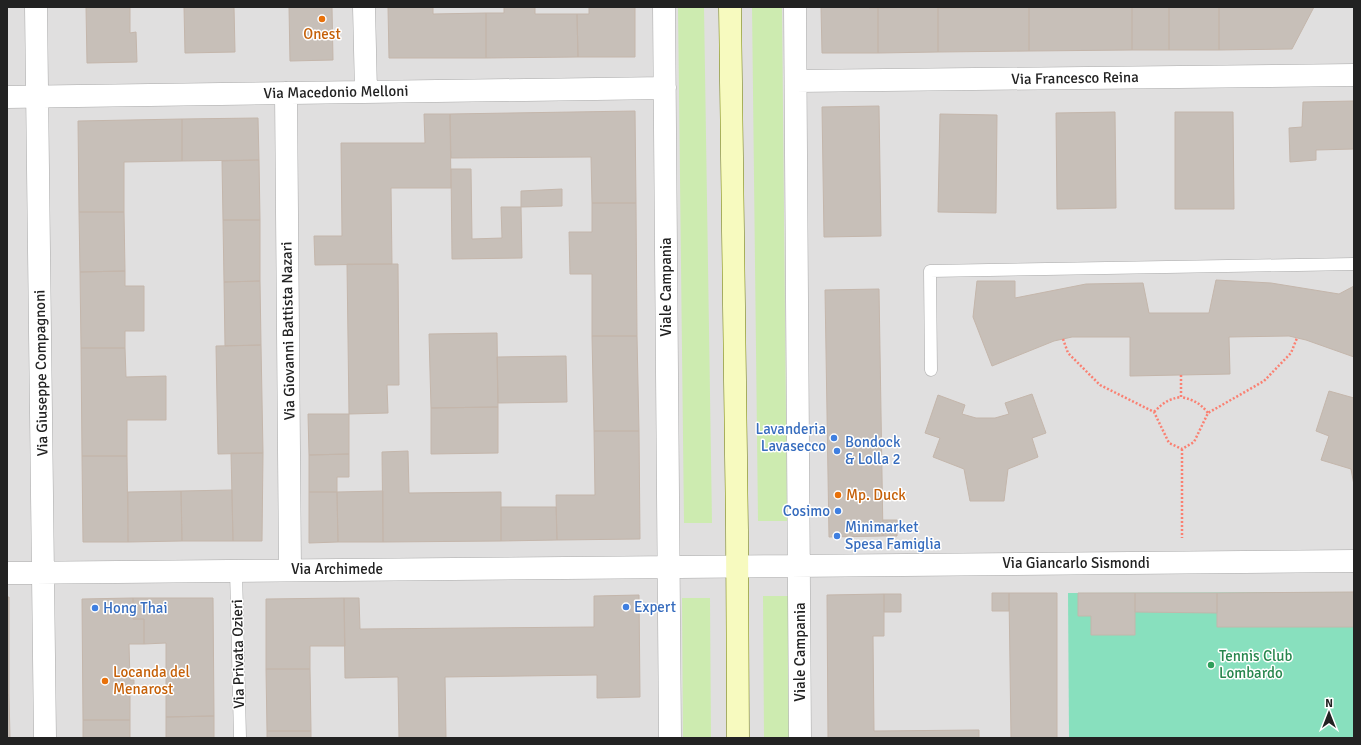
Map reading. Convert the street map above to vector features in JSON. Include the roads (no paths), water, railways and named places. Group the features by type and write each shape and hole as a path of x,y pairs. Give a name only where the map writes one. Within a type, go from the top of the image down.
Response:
{"main road":[{"path":"730,7 738,738"}],"street":[{"name":"Via Giuseppe Compagnoni","path":"36,7 45,738"},
{"path":"364,7 366,92"},
{"name":"Viale Campania","path":"664,7 670,738"},
{"name":"Viale Campania","path":"795,7 800,738"},
{"name":"Via Francesco Reina","path":"796,81 1354,76"},
{"name":"Via Macedonio Melloni","path":"7,97 665,88"},
{"name":"Via Giovanni Battista Nazari","path":"286,93 290,570"},
{"name":"Via Giancarlo Sismondi","path":"799,566 1354,561"},
{"path":"668,567 799,566"},
{"name":"Via Archimede","path":"7,573 668,567"}],"lane":[{"path":"931,370 930,271 1354,264"},
{"name":"Via Privata Ozieri","path":"236,570 240,738"}],"place":[{"name":"Onest","path":"322,19"},
{"name":"Lavanderia Lavasecco","path":"834,438"},
{"name":"Bondock & Lolla 2","path":"837,451"},
{"name":"Mp. Duck","path":"838,495"},
{"name":"Cosimo","path":"838,511"},
{"name":"Minimarket Spesa Famiglia","path":"837,536"},
{"name":"Expert","path":"626,607"},
{"name":"Hong Thai","path":"95,608"},
{"name":"Tennis Club Lombardo","path":"1211,665"},
{"name":"Locanda del Menarost","path":"105,681"}]}
